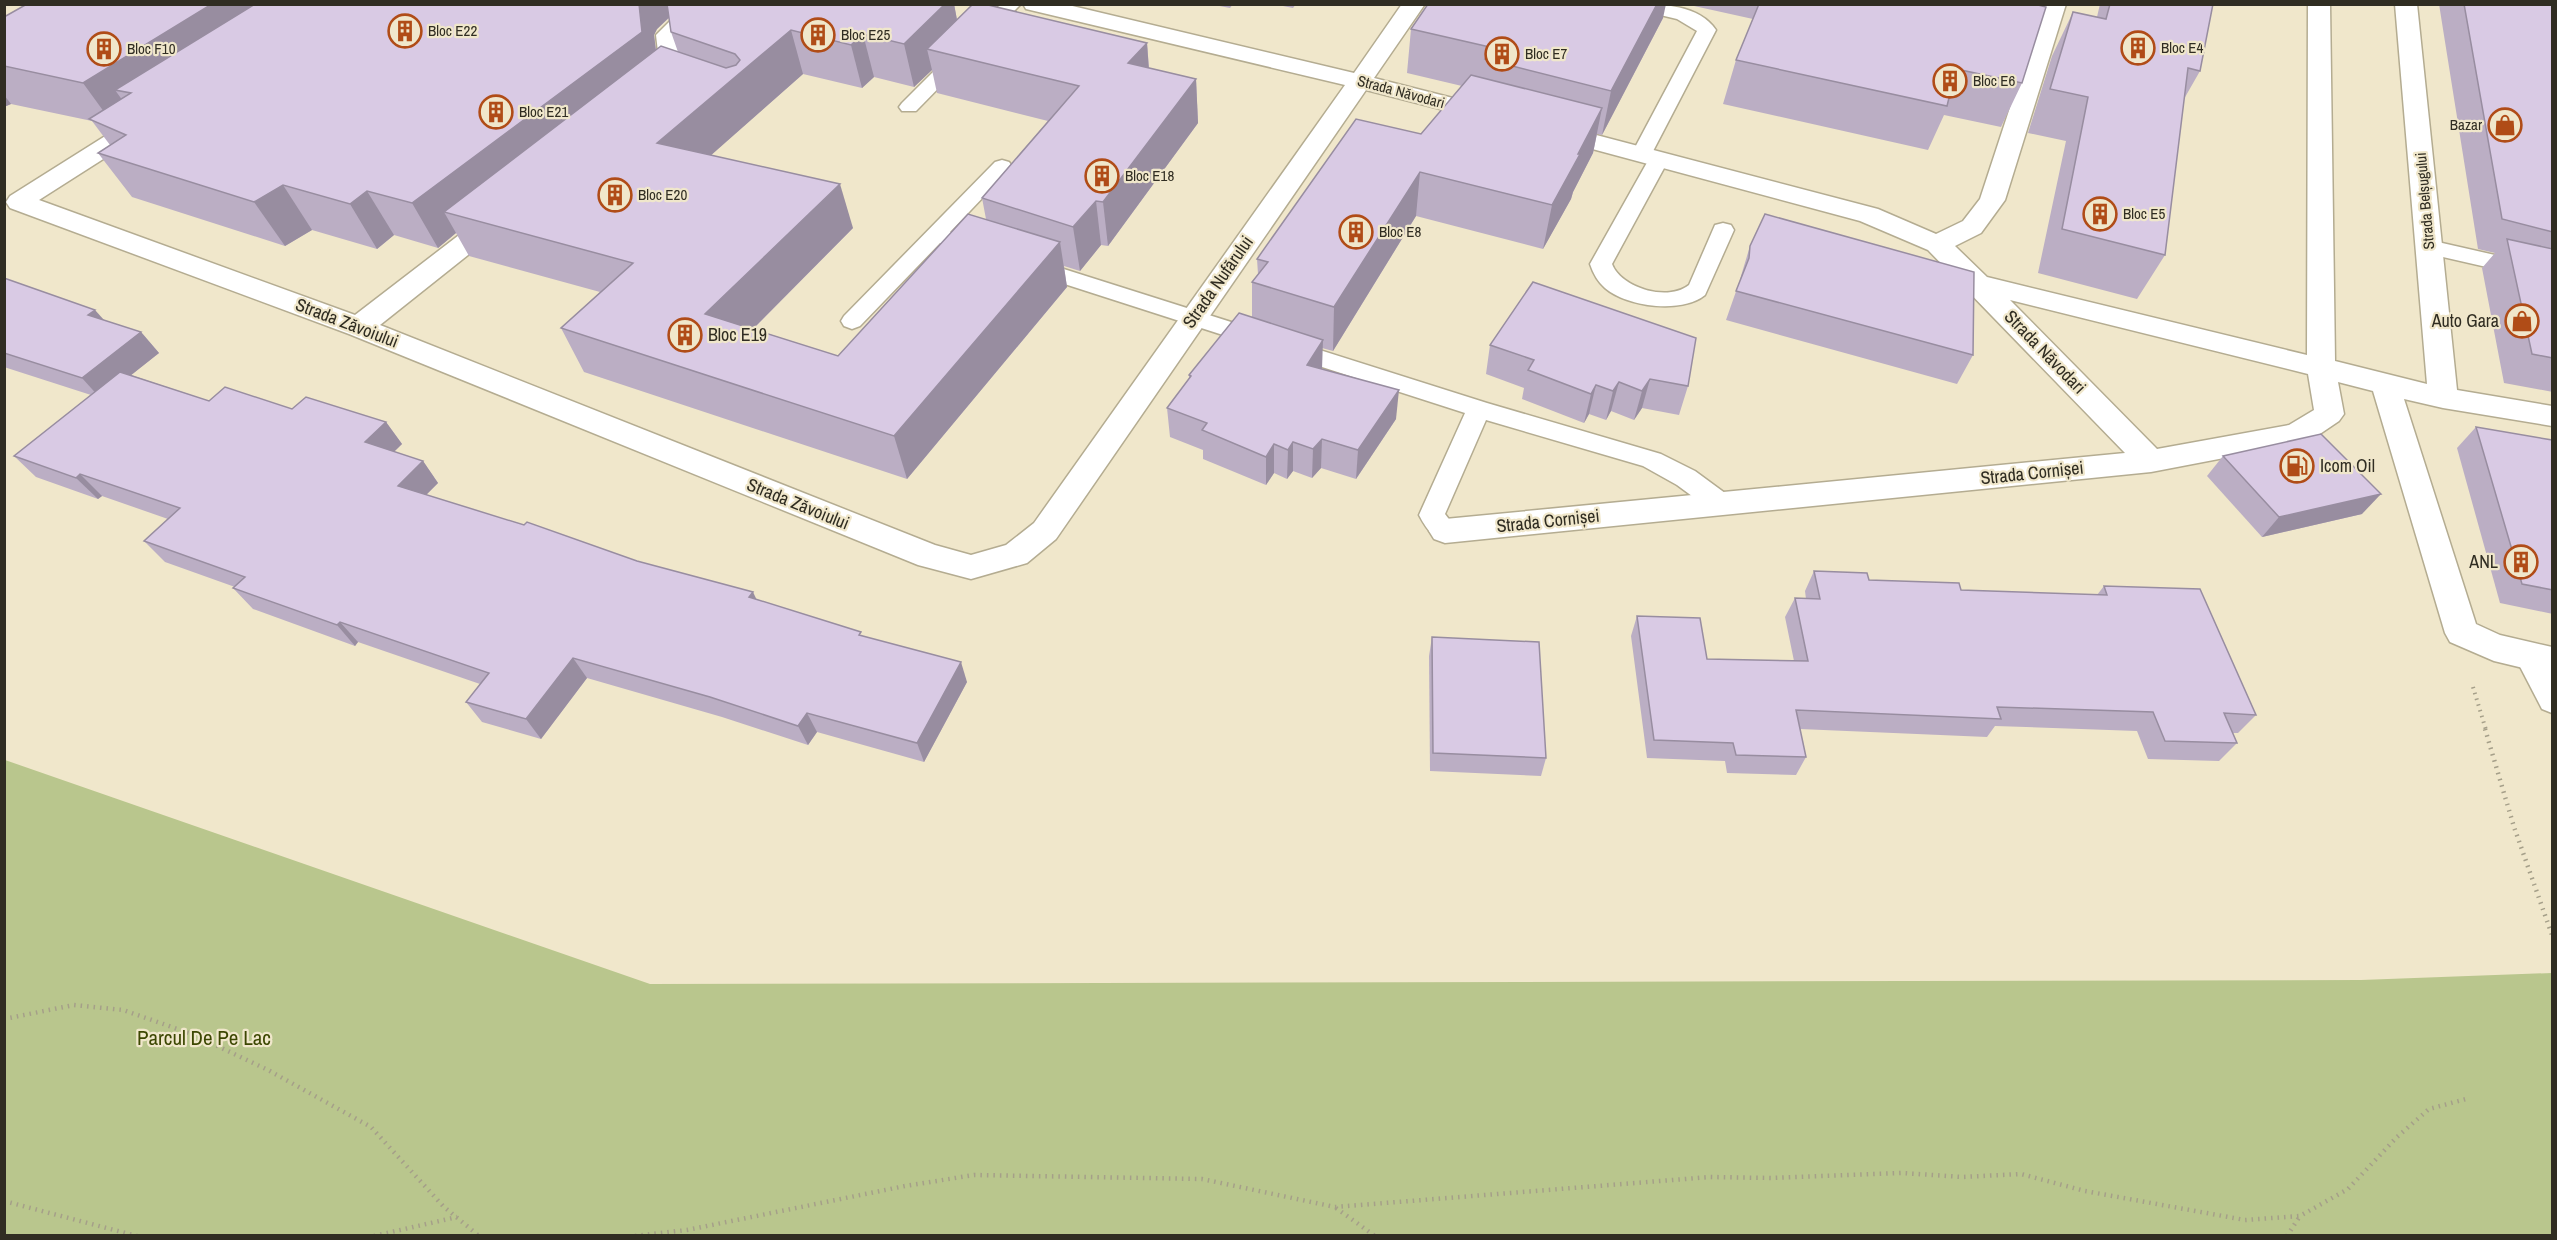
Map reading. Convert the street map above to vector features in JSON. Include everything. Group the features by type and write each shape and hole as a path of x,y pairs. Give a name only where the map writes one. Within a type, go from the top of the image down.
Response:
{"street":[{"path":"645,101 683,83 667,35 701,4"},
{"name":"Strada Năvodari","path":"1034,4 1359,81 1869,215 1937,244 2151,461"},
{"name":"Strada Nufărului","path":"1016,554 1045,531 1414,4"},
{"path":"1937,244 1972,226 1992,200 2055,4"},
{"path":"2319,4 2321,368"},
{"name":"Strada Belșugului","path":"2406,4 2444,398"},
{"name":"Strada Zăvoiului","path":"9,204 168,107"},
{"path":"359,327 516,203"},
{"name":"Strada Zăvoiului","path":"9,204 359,327 929,556 971,567 1016,554"},
{"path":"1977,284 2444,398 2553,416"},
{"name":"Strada Cornișei","path":"1445,531 2151,461 2298,434 2329,414 2321,368"},
{"path":"2385,384 2462,633 2494,647 2541,659"}],"lane":[{"path":"909,107 1012,4"},
{"path":"1637,4 1680,14 1699,22 1707,30 1601,264 1605,275 1617,285 1663,300 1682,300 1696,290 1723,230"},
{"path":"852,321 1002,166"},
{"path":"936,235 1479,409 1652,460 1686,478 1720,503"},
{"path":"2429,247 2553,275"},
{"path":"1445,531 1432,515 1479,409"},
{"path":"2541,659 2553,701"}],"path":[{"path":"2462,633 2472,684 2514,827 2553,935"},
{"path":"4,1020 74,1005 123,1010 192,1034 268,1070 371,1127 443,1206 479,1236"},
{"path":"635,1236 687,1230 905,1186 974,1175 1202,1179 1335,1207 1710,1177 1772,1179 1902,1173 1963,1177 2021,1174 2085,1191 2245,1220 2300,1216 2348,1189 2397,1137 2429,1109 2466,1099"},
{"path":"4,1201 137,1236"},
{"path":"1335,1207 1375,1236"},
{"path":"2287,1236 2300,1216"},
{"path":"374,1236 458,1217"}],"green space":[{"name":"Parcul De Pe Lac","path":"5,760 650,984 2361,980 2552,973 2552,1235 5,1235"}],"building":[{"path":"27,4 212,4 83,83 4,66 4,17"},
{"path":"255,4 639,4 642,32 412,203 367,191 350,204 283,185 254,202 98,153 126,135 89,119 131,93 115,90"},
{"path":"667,4 945,4 904,44 863,34 851,45 791,30 657,143 840,184 705,314 838,356 968,214 1060,242 894,436 561,328 633,263 444,212 661,46 726,68 736,65 740,60 735,54 671,32"},
{"path":"973,4 984,4 1147,43 1128,63 1196,79 1103,202 1096,201 1073,227 982,198 1079,86 927,49"},
{"path":"1428,4 1657,4 1611,91 1485,59 1494,48 1411,29"},
{"path":"1759,4 2034,4 2046,7 2022,83 1956,69 1947,106 1736,60"},
{"path":"2110,4 2213,4 2200,71 2188,68 2165,255 2062,229 2088,97 2050,89 2073,12 2106,19"},
{"name":"Bazar","path":"2464,4 2553,4 2553,232 2502,219"},
{"path":"1471,75 1602,108 1552,205 1420,172 1334,307 1252,282 1268,262 1257,259 1356,119 1421,134"},
{"path":"1765,214 1974,272 1973,355 1736,291 1749,258 1750,246"},
{"path":"2507,239 2553,249 2553,358 2532,354"},
{"path":"4,278 95,310 88,315 141,332 82,378 4,353"},
{"path":"1533,282 1696,338 1688,386 1650,379 1642,391 1619,382 1613,391 1596,385 1591,394 1528,370 1534,360 1490,345"},
{"path":"1239,313 1323,340 1307,365 1399,390 1358,450 1322,439 1313,449 1293,442 1288,450 1274,444 1266,457 1202,430 1207,423 1167,408 1191,376 1189,375"},
{"path":"120,372 209,401 225,387 292,409 306,397 386,422 365,442 423,461 398,486 524,525 527,522 637,561 753,592 749,597 861,632 859,635 961,662 917,743 807,713 798,726 710,697 573,658 526,719 466,702 489,673 340,622 337,625 233,588 245,577 144,541 180,508 80,474 76,478 14,456"},
{"path":"2476,427 2553,442 2553,590 2522,584"},
{"path":"2321,434 2381,494 2279,517 2223,456"},
{"path":"1814,571 1867,573 1869,580 1959,583 1961,590 2107,595 2104,586 2200,589 2256,715 2224,713 2237,743 2165,741 2153,712 1997,707 2001,719 1796,710 1806,757 1736,755 1733,743 1654,740 1637,616 1700,618 1707,659 1808,661 1795,598 1820,599"},
{"path":"1432,637 1539,642 1546,758 1433,753"}],"place":[{"name":"Bloc E22","path":"405,31"},
{"name":"Bloc E25","path":"818,35"},
{"name":"Bloc E4","path":"2138,48"},
{"name":"Bloc F10","path":"104,49"},
{"name":"Bloc E7","path":"1502,54"},
{"name":"Bloc E6","path":"1950,81"},
{"name":"Bloc E21","path":"496,112"},
{"name":"Bazar","path":"2505,125"},
{"name":"Bloc E18","path":"1102,176"},
{"name":"Bloc E20","path":"615,195"},
{"name":"Bloc E5","path":"2100,214"},
{"name":"Bloc E8","path":"1356,232"},
{"name":"Auto Gara","path":"2522,321"},
{"name":"Bloc E19","path":"685,335"},
{"name":"Icom Oil","path":"2297,466"},
{"name":"ANL","path":"2521,562"}]}
